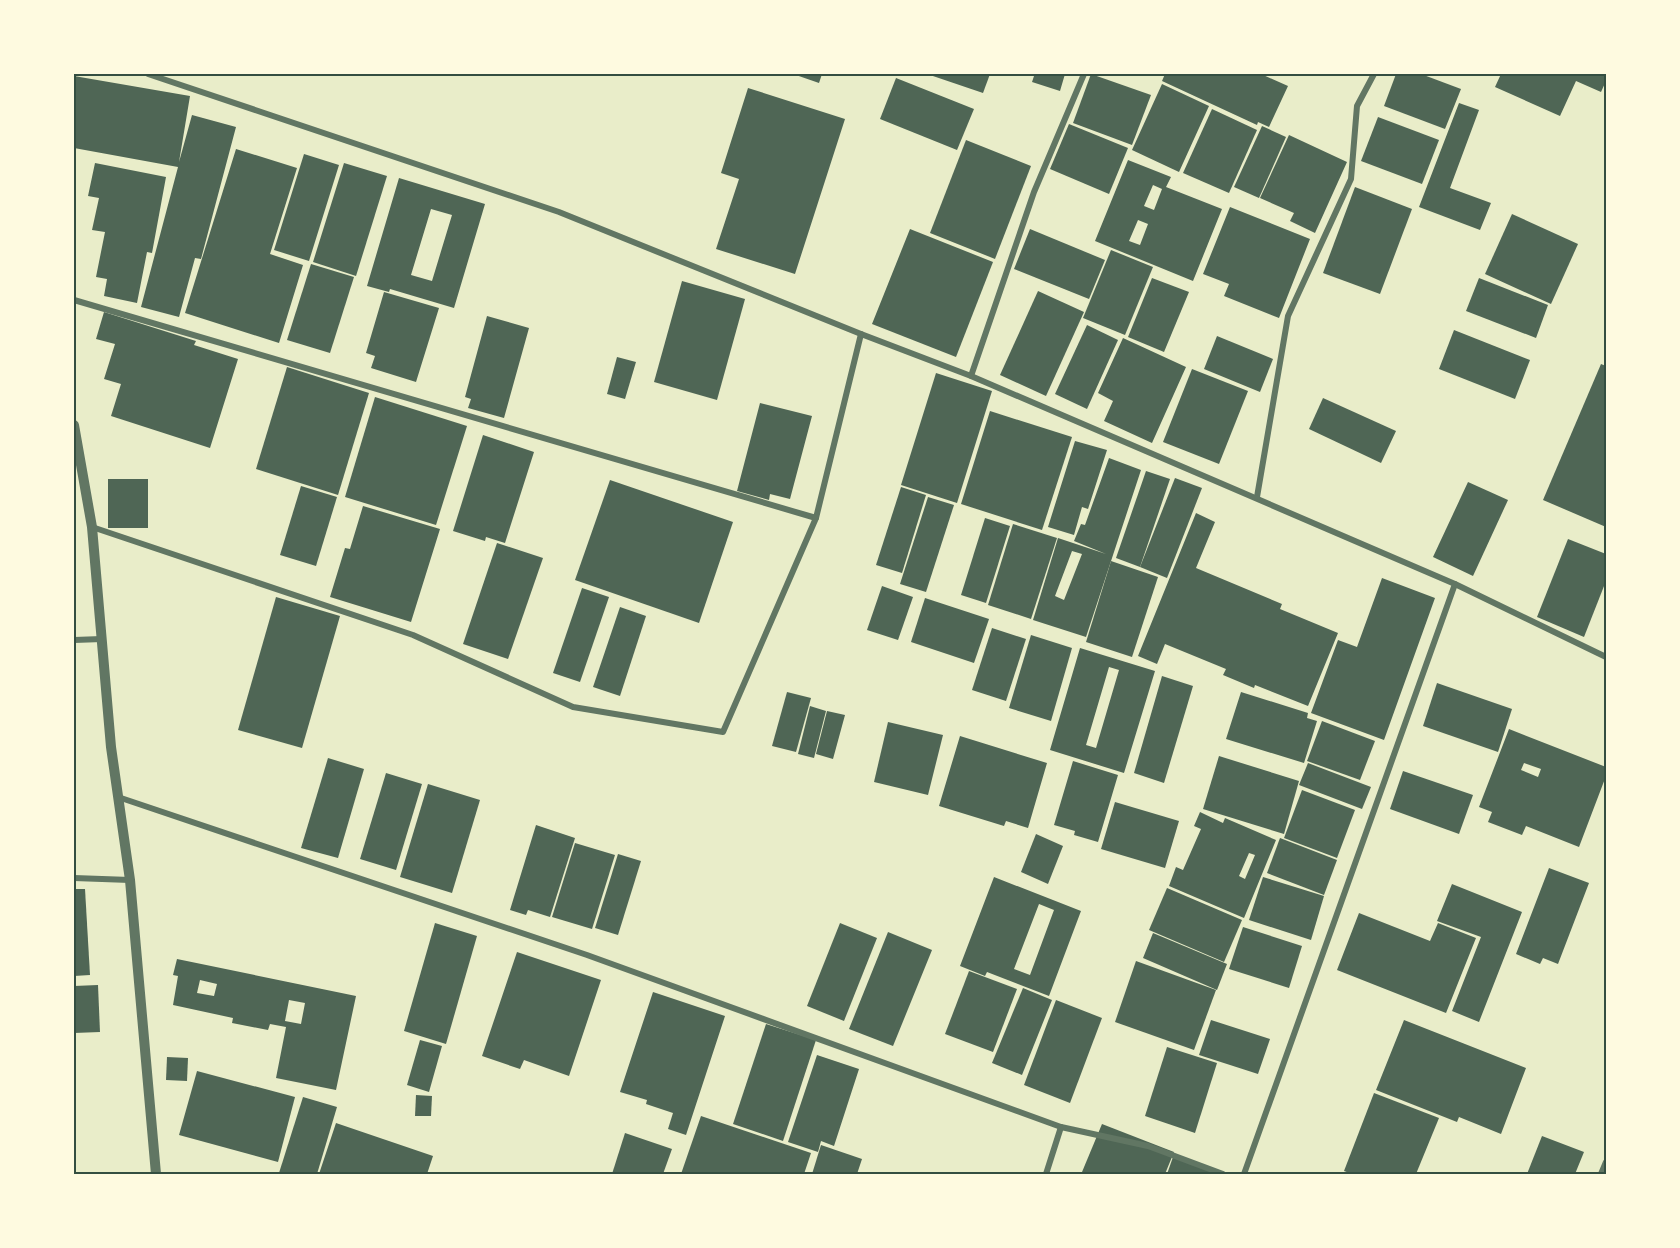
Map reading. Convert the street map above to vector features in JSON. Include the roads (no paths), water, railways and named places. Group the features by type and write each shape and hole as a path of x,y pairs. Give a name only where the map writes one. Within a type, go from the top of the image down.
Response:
{"street":[{"path":"148,74 559,212 971,376 1455,584 1606,657"},
{"path":"971,376 1034,192 1084,74"},
{"path":"1257,497 1288,316 1351,179 1358,106 1374,74"},
{"path":"74,300 816,518"},
{"path":"92,527 412,635 573,707 723,732 816,518 861,334"},
{"path":"74,425 92,527 111,747 130,880 156,1174"},
{"path":"1244,1174 1455,584"},
{"path":"74,640 103,639"},
{"path":"118,797 587,955 1061,1127 1148,1146 1223,1174"},
{"path":"74,878 130,880"},
{"path":"1046,1174 1061,1127"},
{"path":"1602,1174 1606,1162"}]}
